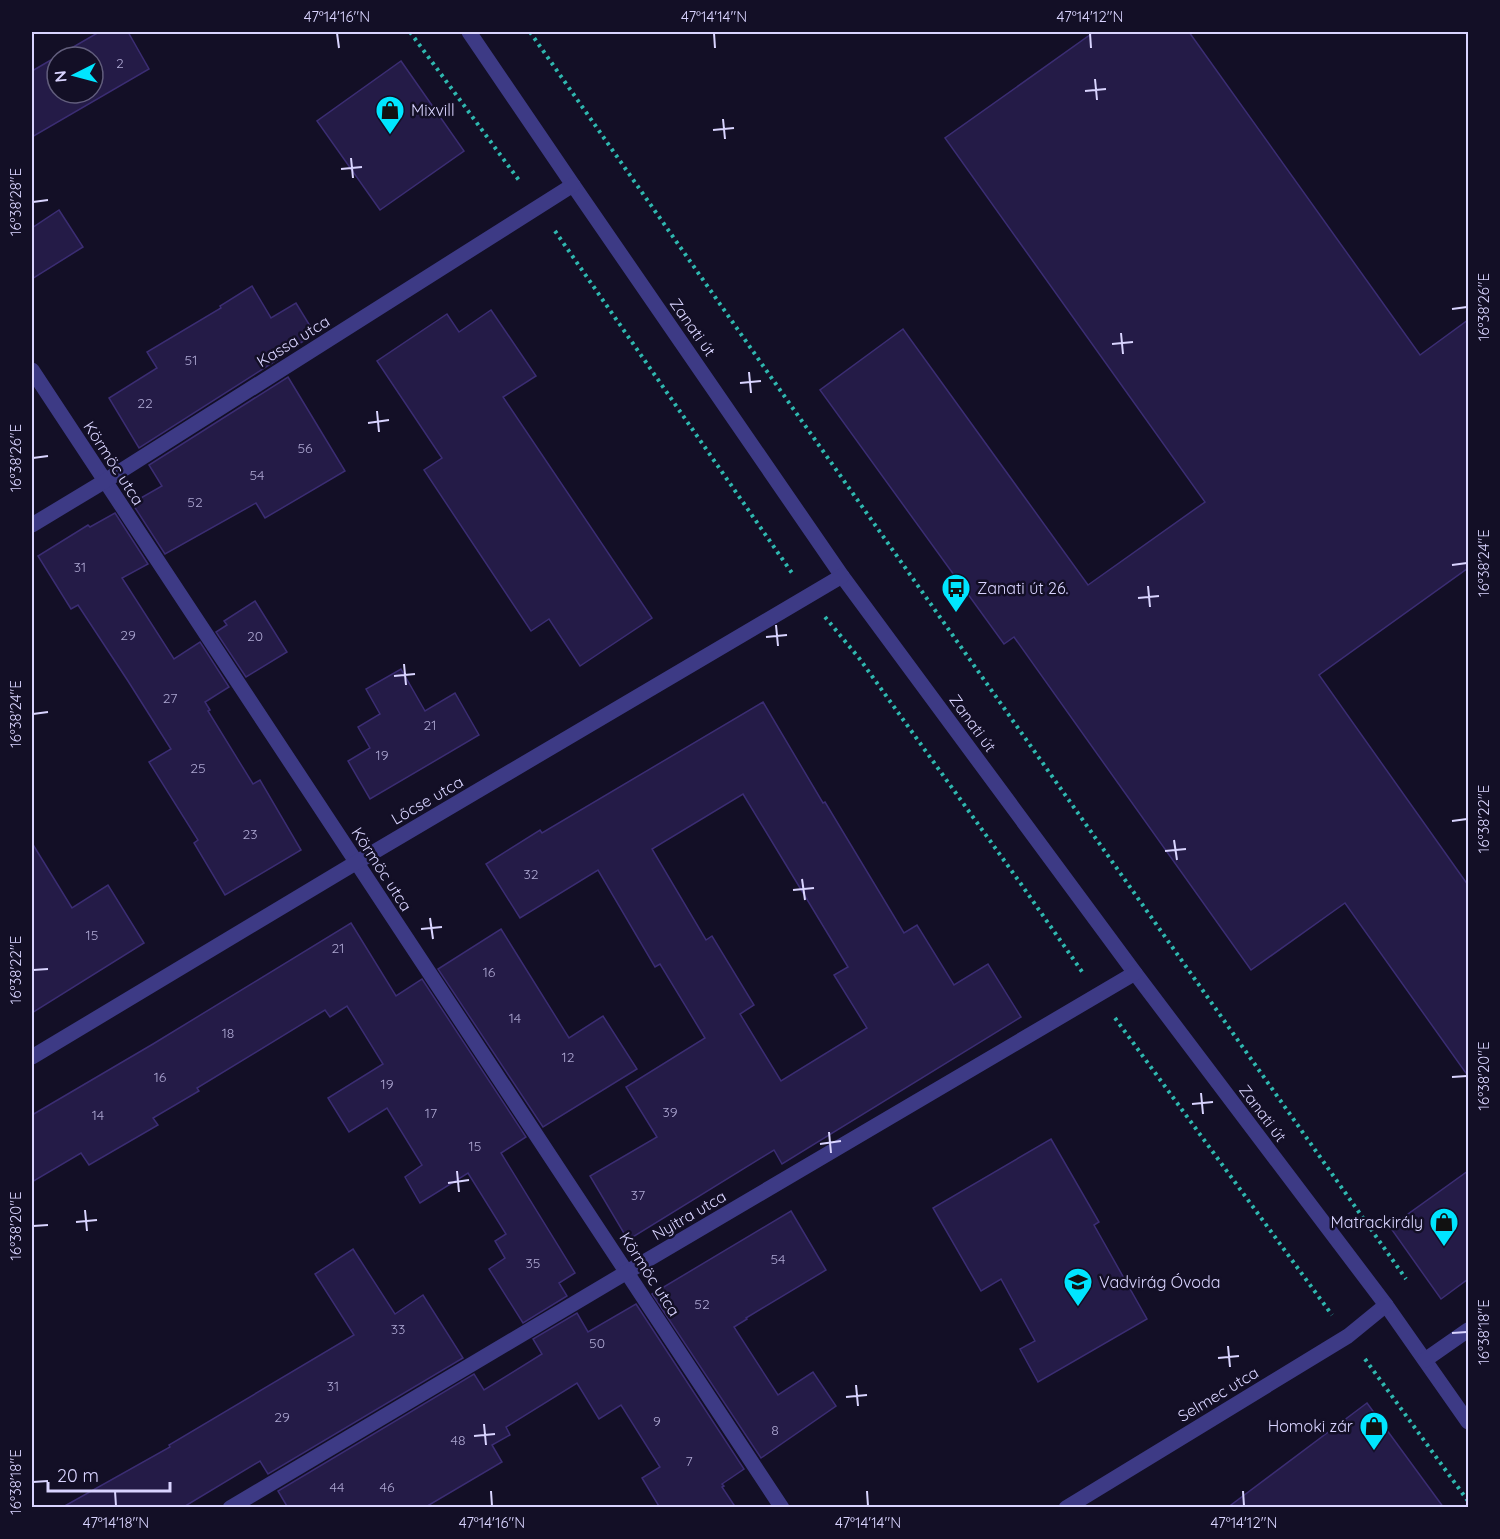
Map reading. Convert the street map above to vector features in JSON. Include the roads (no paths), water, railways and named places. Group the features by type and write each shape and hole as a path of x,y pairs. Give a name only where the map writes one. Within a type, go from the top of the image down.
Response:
{"street":[{"name":"Zanati út","path":"469,32 842,576 1136,973 1386,1305 1468,1422"},
{"name":"Kassa utca","path":"32,525 573,185"},
{"name":"Körmöc utca","path":"32,370 782,1508"},
{"name":"Lőcse utca","path":"32,1057 842,576"},
{"name":"Nyitra utca","path":"230,1508 1136,973"},
{"name":"Selmec utca","path":"1066,1508 1348,1336 1386,1305"},
{"path":"1425,1360 1465,1333"}],"place":[{"name":"Mixvill","path":"390,136"},
{"name":"Zanati út 26.","path":"956,614"},
{"name":"Matrackirály","path":"1444,1248"},
{"name":"Vadvirág Óvoda","path":"1078,1308"},
{"name":"Homoki zár","path":"1374,1452"}]}
